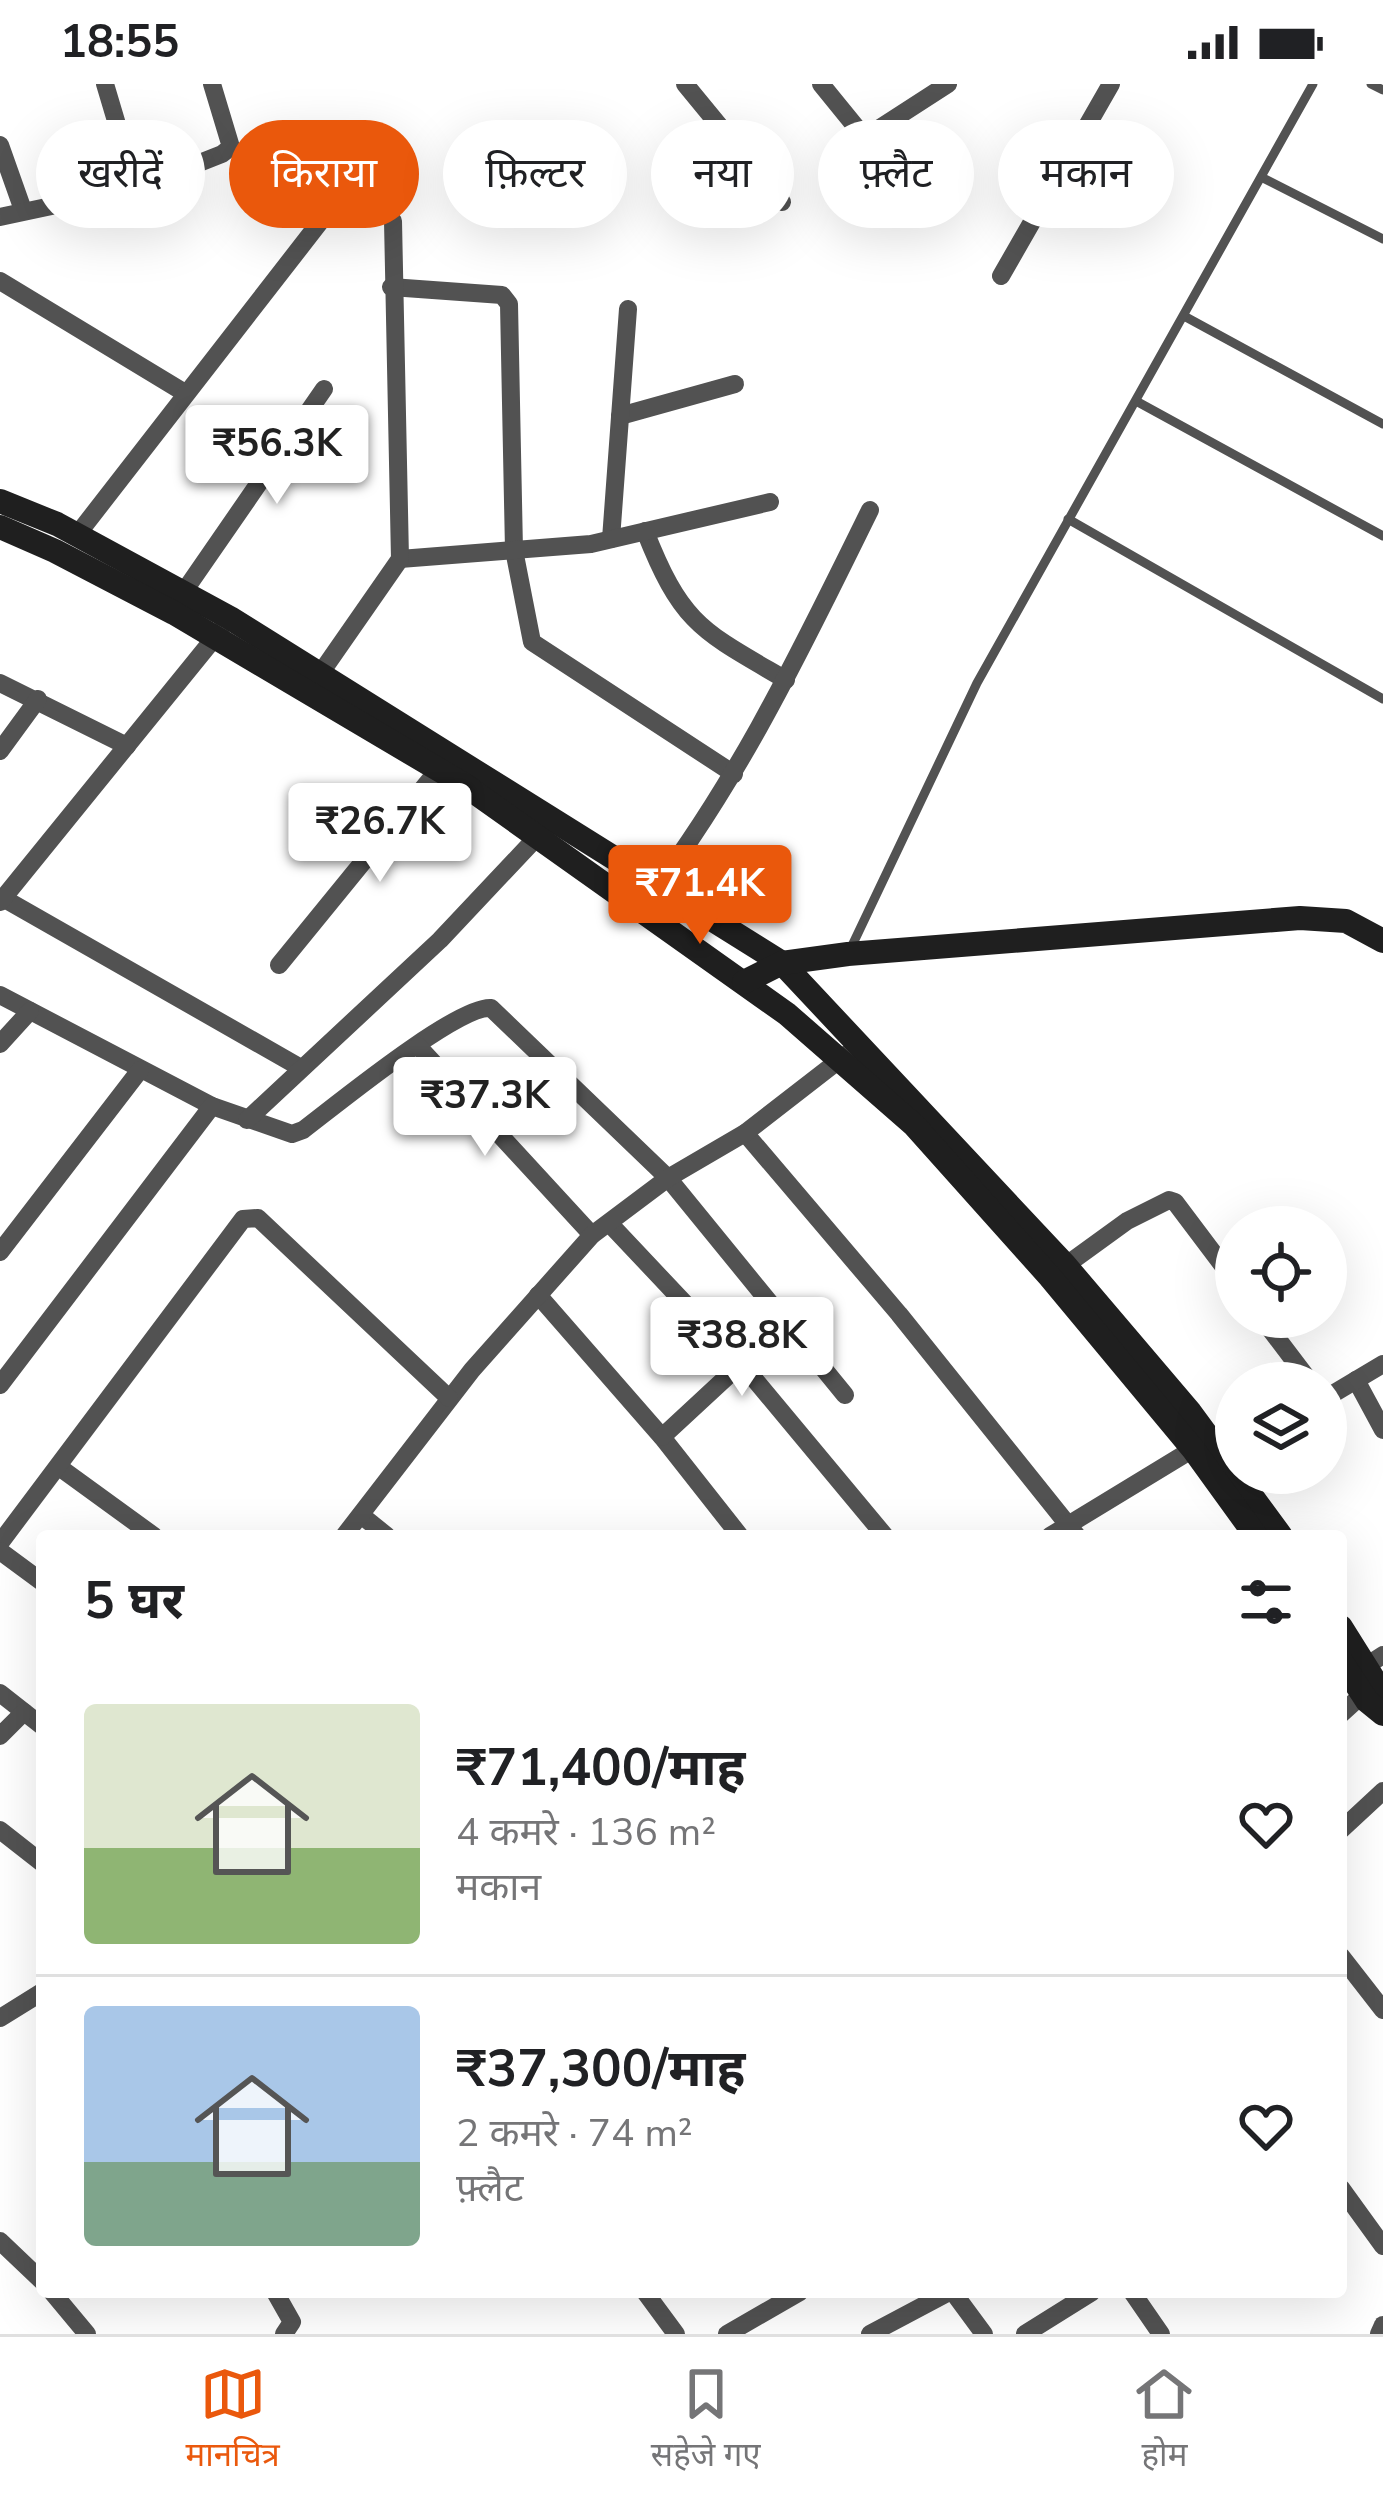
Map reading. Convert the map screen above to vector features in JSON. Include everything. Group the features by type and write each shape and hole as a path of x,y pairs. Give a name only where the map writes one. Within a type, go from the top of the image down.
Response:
{"street":[{"path":"105,84 116,120"},
{"path":"205,158 231,147 212,84"},
{"path":"685,84 715,120"},
{"path":"821,84 860,132 868,135 948,84"},
{"path":"1001,276 1111,84"},
{"path":"0,145 22,210"},
{"path":"0,217 36,207"},
{"path":"77,535 316,228"},
{"path":"320,674 400,559 392,228"},
{"path":"0,281 185,393"},
{"path":"392,286 502,295 509,304 514,550 532,643 734,774"},
{"path":"611,539 628,309"},
{"path":"620,416 735,384"},
{"path":"183,592 324,389"},
{"path":"0,501 77,535 183,592 222,628 850,1051"},
{"path":"400,559 611,539 770,502"},
{"path":"640,909 734,774 870,510"},
{"path":"0,527 320,674 782,963 850,1051 1058,1271 1215,1457 1072,1530 899,1314 745,1133"},
{"path":"645,531 684,611 708,634 786,680"},
{"path":"222,628 2,900 301,1068"},
{"path":"0,682 127,746"},
{"path":"0,751 38,699"},
{"path":"279,965 438,770"},
{"path":"247,1120 440,940 537,836"},
{"path":"744,982 782,963 848,954 1300,918 1346,921 1383,941"},
{"path":"0,995 212,1106 282,1134 303,1130 418,1046 472,1011 491,1008 668,1178 845,1395"},
{"path":"0,1044 30,1011"},
{"path":"418,1046 592,1235"},
{"path":"349,1530 449,1398 592,1235 668,1178 745,1133 850,1051"},
{"path":"0,1252 140,1070"},
{"path":"0,1385 212,1106"},
{"path":"1058,1271 1126,1221 1168,1200 1175,1202 1215,1255"},
{"path":"36,1577 0,1547 243,1219 258,1218 449,1398"},
{"path":"610,1222 741,1364 880,1530"},
{"path":"538,1295 662,1437 735,1530"},
{"path":"662,1437 785,1322"},
{"path":"1277,1338 1295,1362"},
{"path":"1347,1385 1383,1364"},
{"path":"1356,1380 1383,1430"},
{"path":"59,1467 146,1530"},
{"path":"1234,1494 1253,1530"},
{"path":"1246,1494 1276,1530"},
{"path":"361,1515 380,1530"},
{"path":"1363,1661 1383,1714"},
{"path":"0,1693 36,1721"},
{"path":"1347,1710 1373,1694"},
{"path":"0,1736 24,1712"},
{"path":"1347,1824 1383,1791"},
{"path":"0,1830 36,1858"},
{"path":"1347,1964 1383,2010"},
{"path":"0,2018 36,1996"},
{"path":"1347,2196 1383,2246"},
{"path":"0,2241 36,2275"},
{"path":"57,2298 87,2334"},
{"path":"278,2298 292,2322 284,2334"},
{"path":"649,2298 676,2334"},
{"path":"727,2334 790,2298"},
{"path":"870,2334 939,2298"},
{"path":"956,2298 984,2334"},
{"path":"1024,2334 1082,2298"},
{"path":"1136,2298 1161,2334"},
{"path":"1378,2334 1383,2326"}],"lane":[{"path":"848,954 977,683 1313,84"},
{"path":"1371,84 1383,90"},
{"path":"1263,178 1383,239"},
{"path":"1184,316 1383,424"},
{"path":"1136,401 1383,536"},
{"path":"1068,519 1383,699"}]}
